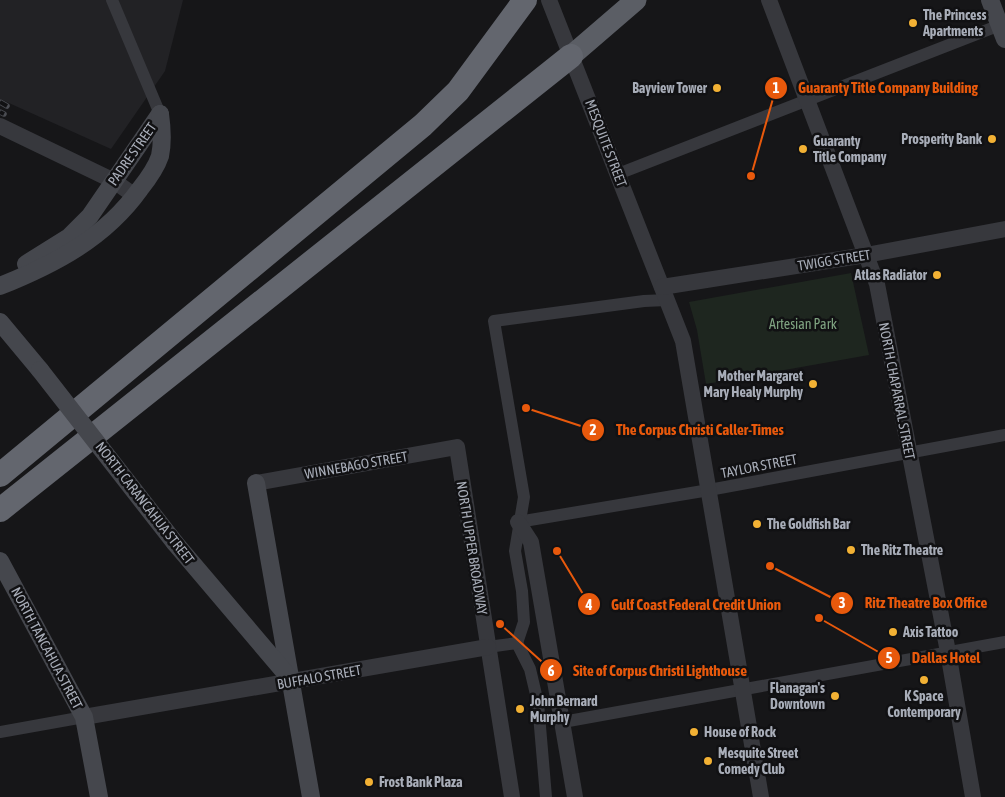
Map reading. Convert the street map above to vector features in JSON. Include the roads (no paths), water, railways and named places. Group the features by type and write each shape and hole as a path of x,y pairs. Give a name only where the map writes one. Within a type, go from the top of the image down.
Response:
{"highway":[{"path":"0,475 60,428 423,126 458,91 525,0"},
{"path":"0,510 571,56 636,0"}],"main road":[{"path":"990,0 1003,29"},
{"name":"PADRE STREET","path":"0,275 22,266 69,238 90,216 160,114"},
{"name":"PADRE STREET","path":"0,286 40,269 79,247 108,226 136,196 160,157 162,132 160,114"},
{"name":"NORTH CARANCAHUA STREET","path":"0,322 40,370 175,543 293,682"},
{"path":"256,483 293,682 311,797"},
{"name":"NORTH TANCAHUA STREET","path":"0,560 84,717 99,797"}],"street":[{"path":"112,0 160,114"},
{"name":"MESQUITE STREET","path":"550,0 683,341 761,797"},
{"name":"NORTH CHAPARRAL STREET","path":"770,0 877,284 948,652 973,797"},
{"path":"618,174 807,99 1003,29"},
{"path":"0,126 114,181 136,196"},
{"name":"TWIGG STREET","path":"518,522 524,497 494,321 644,300 665,293 1005,229"},
{"name":"TAYLOR STREET","path":"518,522 709,490 1005,435"},
{"name":"WINNEBAGO STREET","path":"256,483 457,447"},
{"name":"NORTH UPPER BROADWAY","path":"457,447 512,797"},
{"path":"518,522 515,551 522,591 524,622 517,643 530,669 538,703 546,797"},
{"path":"518,522 531,542 575,797"},
{"path":"563,722 1005,642"},
{"name":"BUFFALO STREET","path":"0,732 517,643"}],"railway":[{"path":"0,102 7,106"},
{"path":"0,112 4,114"}],"place":[{"name":"The Princess Apartments","path":"913,23"},
{"name":"Bayview Tower","path":"717,88"},
{"name":"Prosperity Bank","path":"992,139"},
{"name":"Guaranty Title Company","path":"803,149"},
{"name":"Guaranty Title Company Building","path":"751,176"},
{"name":"Atlas Radiator","path":"937,275"},
{"name":"Mother Margaret Mary Healy Murphy","path":"813,384"},
{"name":"The Corpus Christi Caller-Times","path":"526,408"},
{"name":"The Goldfish Bar","path":"757,524"},
{"name":"The Ritz Theatre","path":"851,550"},
{"name":"Gulf Coast Federal Credit Union","path":"557,551"},
{"name":"Ritz Theatre Box Office","path":"770,566"},
{"name":"Dallas Hotel","path":"819,618"},
{"name":"Site of Corpus Christi Lighthouse","path":"500,624"},
{"name":"Axis Tattoo","path":"893,632"},
{"name":"K Space Contemporary","path":"924,680"},
{"name":"Flanagan's Downtown","path":"835,696"},
{"name":"John Bernard Murphy","path":"520,709"},
{"name":"House of Rock","path":"694,732"},
{"name":"Mesquite Street Comedy Club","path":"708,761"},
{"name":"Frost Bank Plaza","path":"369,782"}],"park label":[{"name":"Artesian Park","path":"803,324"}]}
